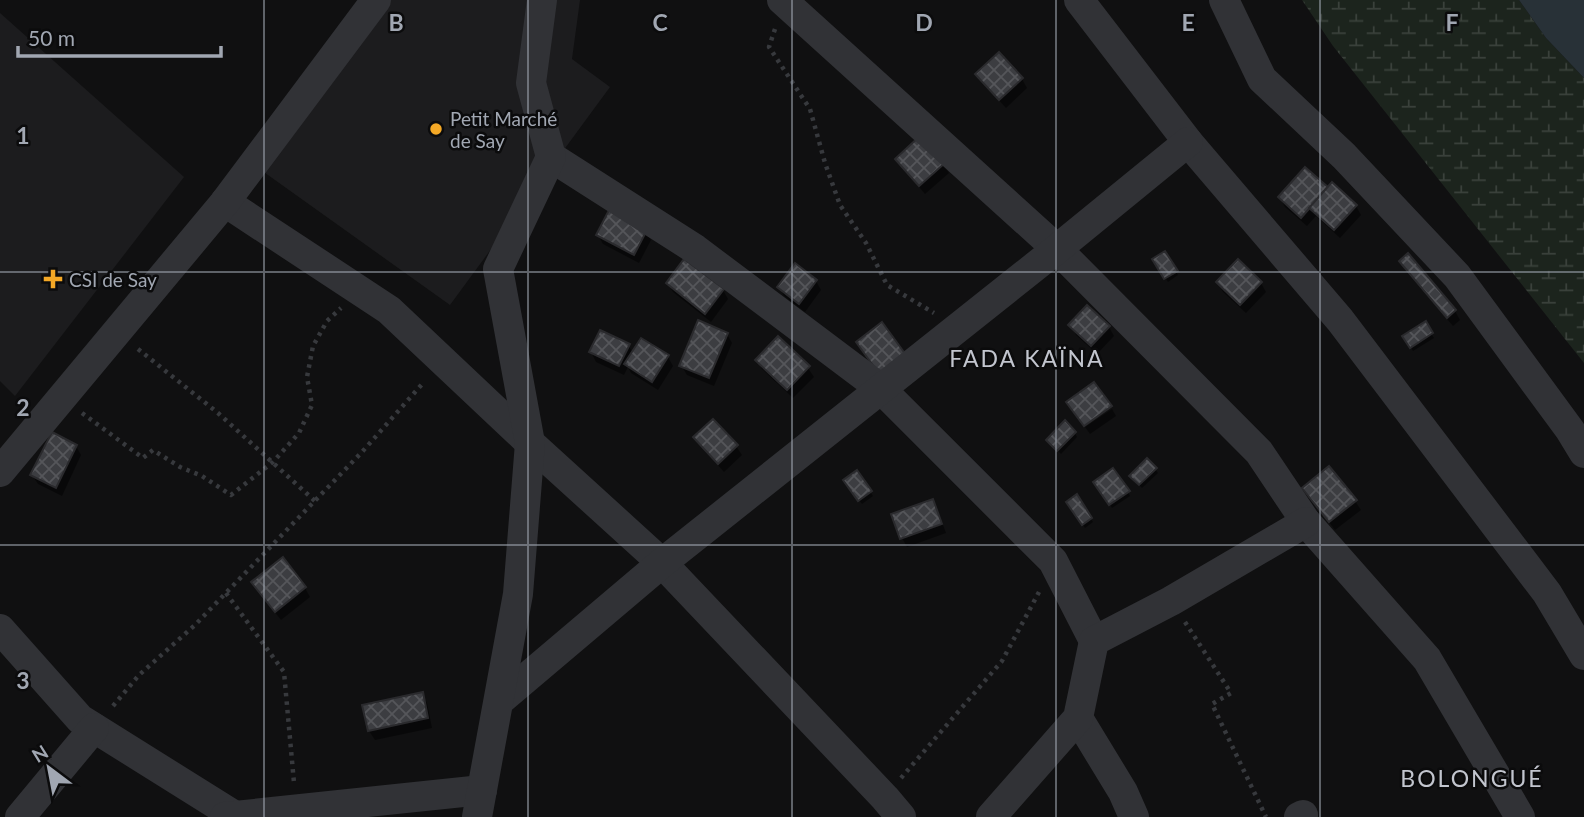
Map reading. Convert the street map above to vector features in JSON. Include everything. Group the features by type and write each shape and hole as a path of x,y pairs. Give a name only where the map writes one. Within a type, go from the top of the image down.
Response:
{"street":[{"path":"2,467 62,399 225,202 376,0"},
{"path":"0,629 80,719 230,816 296,809 480,803 518,594 530,443 498,269 551,158 531,83 542,0"},
{"path":"1079,0 1188,142 1340,320 1547,593 1584,654"},
{"path":"1224,0 1262,79 1344,156 1457,276 1584,453"},
{"path":"779,13 1057,249 1259,452 1306,522 1427,659 1520,817"},
{"path":"499,701 662,563 1188,142"},
{"path":"551,158 695,248 880,388 1053,561 1094,641 1078,718 991,817"},
{"path":"225,202 390,310 662,563 893,807"},
{"path":"1094,641 1171,601 1306,522"},
{"path":"1078,718 1123,792 1134,817"},
{"path":"20,817 94,729"}],"path":[{"path":"779,13 769,47 810,109 840,205 866,243 887,285 957,328"},
{"path":"62,399 143,457 152,450 180,467 202,476 231,495 273,462 299,433 312,405 307,377 313,346 327,321 360,290"},
{"path":"117,332 218,413 315,501"},
{"path":"94,729 139,675 195,625 315,501 443,360"},
{"path":"893,807 1002,661 1053,561"},
{"path":"226,593 284,672 296,809"},
{"path":"1171,601 1231,693 1212,704 1266,817"}],"shaded area":[{"name":"Petit Marché de Say","path":"390,0 580,0 572,59 610,87 450,305 261,170"},
{"path":"1519,0 1584,0 1584,78 1546,38"},
{"name":"CSI de Say","path":"0,13 184,177 15,396 0,381"}],"green space":[{"path":"1302,0 1519,0 1546,38 1584,78 1584,363 1333,46"}],"building":[{"path":"999,52 1023,78 999,100 975,74"},
{"path":"920,136 945,163 919,186 895,159"},
{"path":"1305,167 1328,187 1301,218 1278,197"},
{"path":"1332,182 1357,205 1334,230 1309,208"},
{"path":"609,210 647,230 634,255 596,235"},
{"path":"1165,251 1178,271 1164,279 1152,259"},
{"path":"1408,253 1456,310 1447,318 1399,261"},
{"path":"684,259 724,289 705,314 666,283"},
{"path":"1238,259 1262,282 1240,305 1216,282"},
{"path":"795,263 817,280 799,304 777,287"},
{"path":"1087,305 1110,326 1091,346 1068,325"},
{"path":"698,320 728,333 709,378 679,366"},
{"path":"1426,321 1433,333 1410,348 1402,336"},
{"path":"882,322 906,355 880,375 856,342"},
{"path":"600,330 630,344 619,366 589,352"},
{"path":"778,336 810,366 787,390 755,360"},
{"path":"641,338 669,355 652,382 624,364"},
{"path":"1094,382 1112,406 1084,426 1066,402"},
{"path":"713,419 738,445 718,464 693,437"},
{"path":"1065,420 1076,432 1057,451 1046,440"},
{"path":"52,432 77,445 56,488 30,475"},
{"path":"1147,458 1157,468 1139,485 1129,476"},
{"path":"1329,466 1357,500 1329,522 1302,488"},
{"path":"1113,468 1130,491 1109,505 1093,482"},
{"path":"857,470 872,491 858,501 843,480"},
{"path":"1077,494 1092,518 1082,525 1066,502"},
{"path":"933,499 942,524 900,539 891,514"},
{"path":"283,557 306,587 275,612 251,582"},
{"path":"423,692 428,718 368,731 362,705"}],"place":[{"name":"Petit Marché de Say","path":"436,129"},
{"name":"CSI de Say","path":"53,279"}],"district":[{"name":"FADA KAÏNA","path":"1027,358"},
{"name":"BOLONGUÉ","path":"1472,778"}]}
